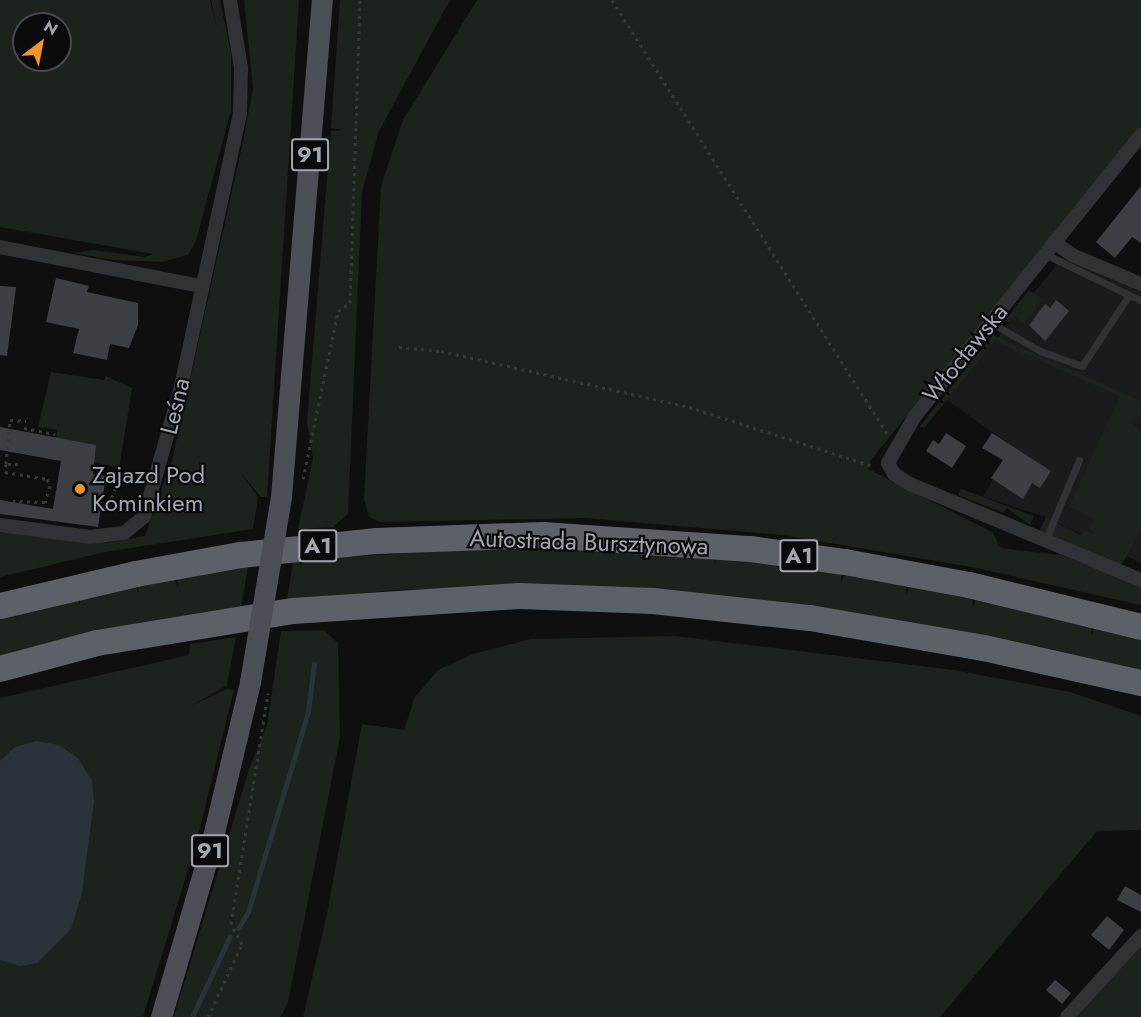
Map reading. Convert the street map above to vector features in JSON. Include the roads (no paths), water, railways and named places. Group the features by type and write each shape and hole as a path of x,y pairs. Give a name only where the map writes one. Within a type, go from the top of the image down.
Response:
{"highway":[{"name":"Autostrada Bursztynowa","path":"0,606 136,574 241,555 377,541 543,535 751,549 845,562 1141,627"},
{"path":"0,669 98,643 260,615 345,605 520,596 652,601 800,617 984,648 1141,683"}],"main road":[{"name":"91","path":"161,1017 260,686 281,497 322,0"}],"street":[{"name":"Leśna","path":"0,525 111,536 135,529 147,507 180,391 242,100 230,0"},
{"name":"Włocławska","path":"1045,541 910,484 889,469 896,442 1141,135"},
{"path":"1054,242 1072,255 1141,284"},
{"path":"0,247 201,286"},
{"path":"1045,541 1141,580"},
{"path":"1066,1017 1141,936"}],"lane":[{"path":"1045,254 1141,300"},
{"path":"990,322 1041,351 1082,366 1130,295"},
{"path":"1045,541 1078,460"}],"waterway":[{"path":"238,928 248,912 308,712 314,663"},
{"path":"192,1017 230,936"}],"place":[{"name":"Zajazd Pod Kominkiem","path":"80,489"}]}
